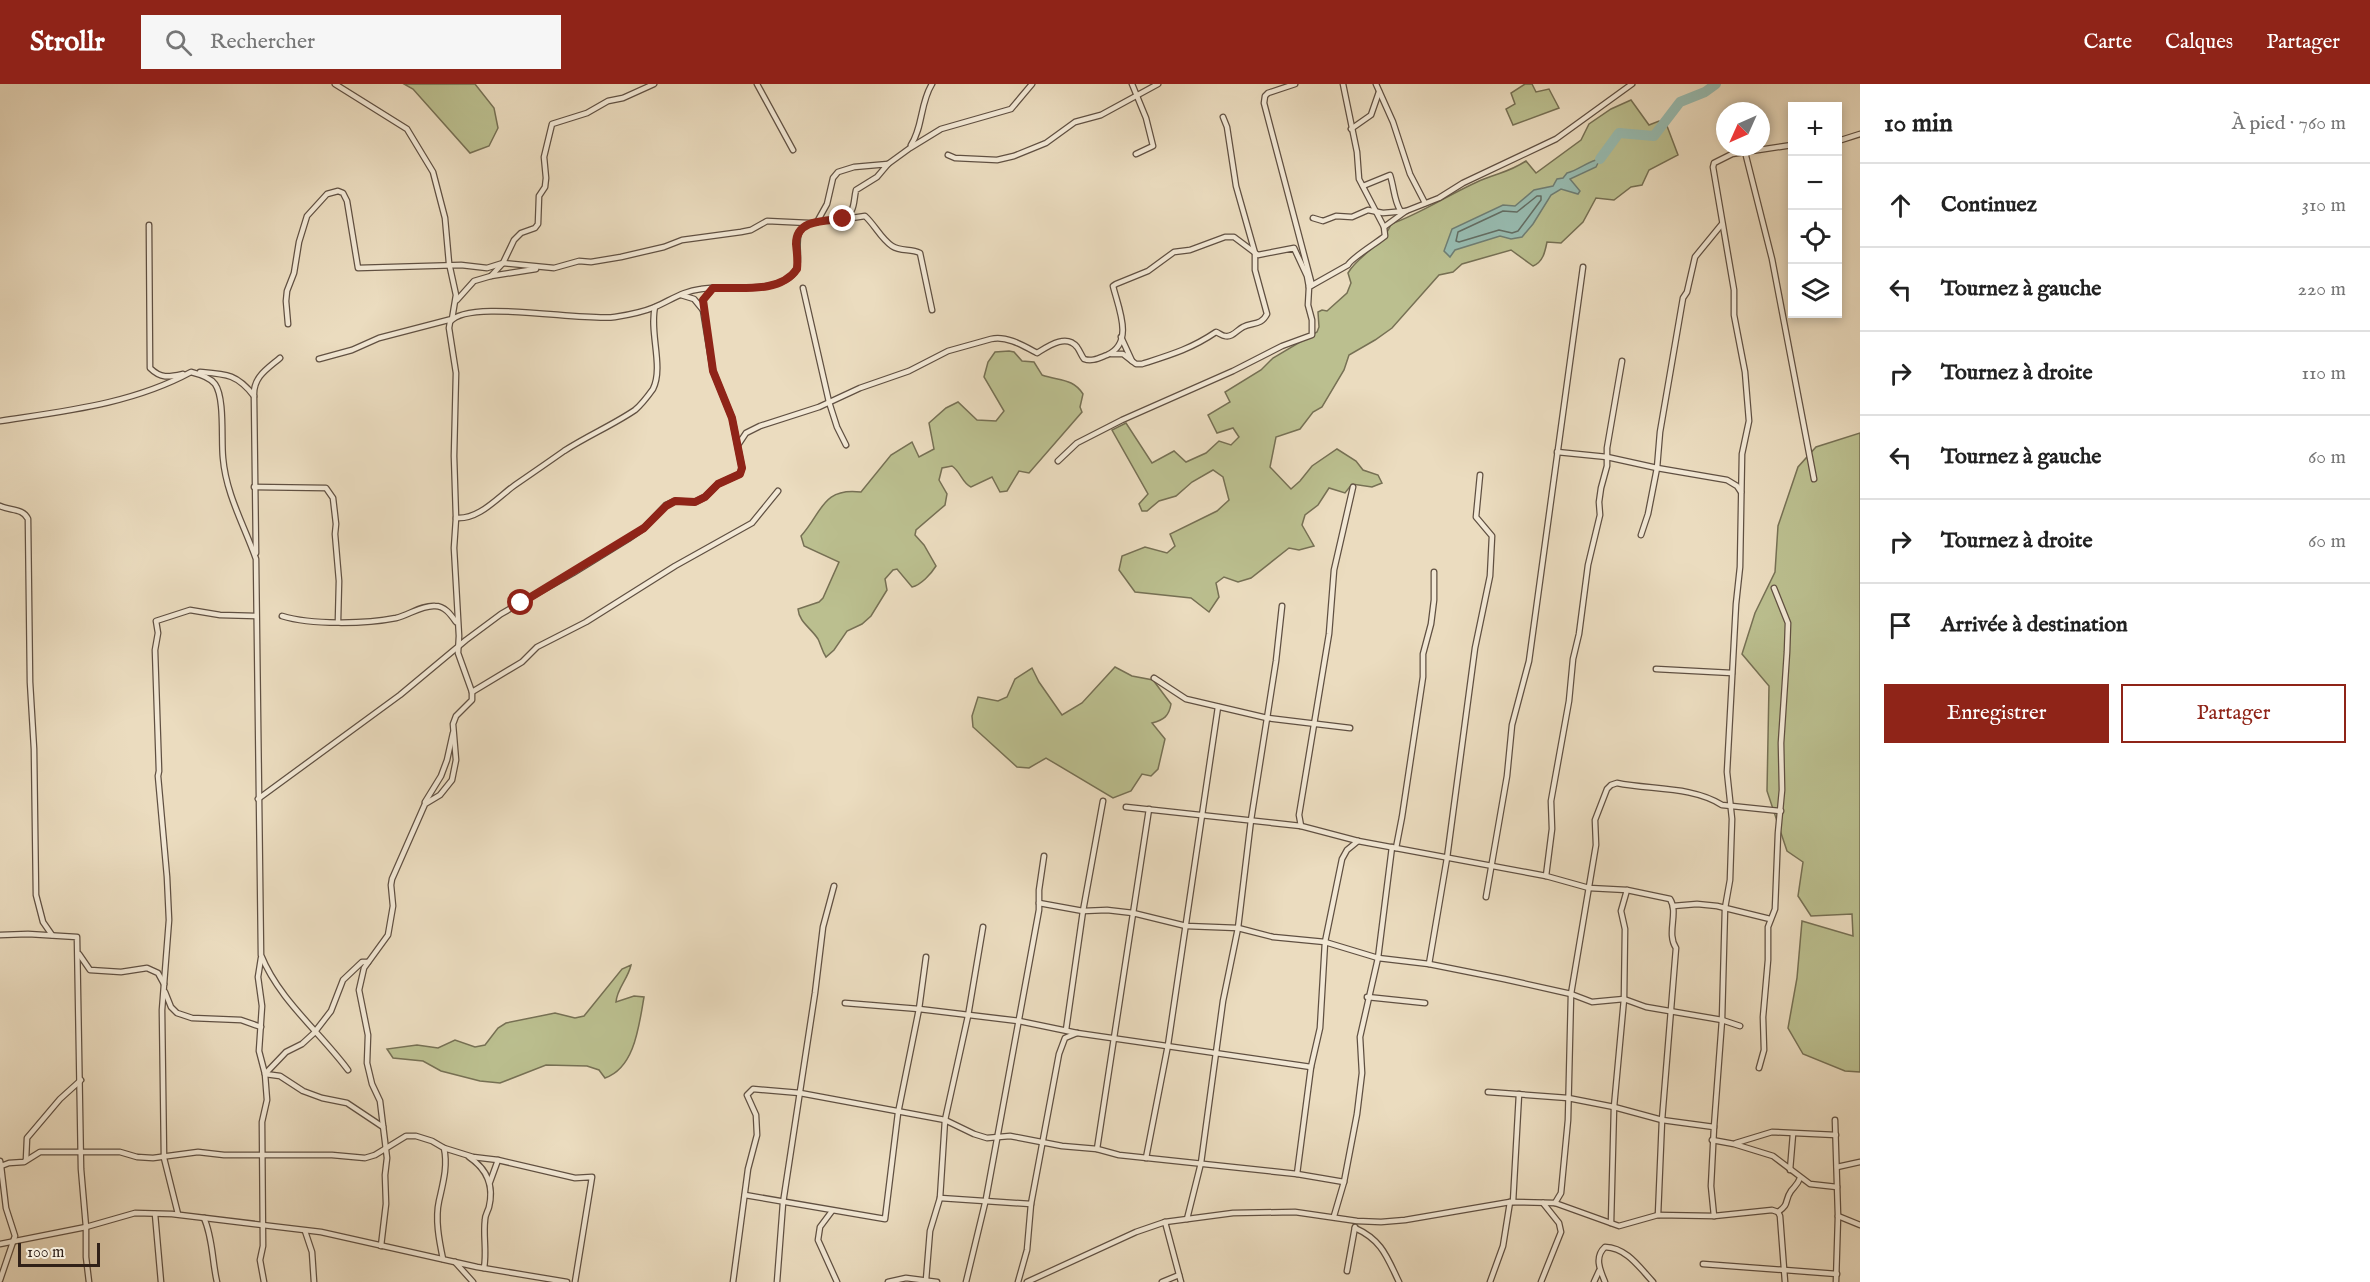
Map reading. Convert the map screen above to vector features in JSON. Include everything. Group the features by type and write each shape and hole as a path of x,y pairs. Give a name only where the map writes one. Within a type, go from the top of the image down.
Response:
{"street":[{"path":"335,84 402,125 413,136 437,183 445,218 450,266 456,295 449,328 456,373 454,548 458,653 472,692 472,700 456,716 453,723 456,760 452,780 440,795 425,804"},
{"path":"491,276 503,263 514,240 521,233 535,228 538,224 539,196 545,187 546,178 544,157 552,124 587,113 608,101 623,98 654,84"},
{"path":"757,84 793,150"},
{"path":"910,148 917,135 925,96 932,84"},
{"path":"843,219 852,212 856,189 877,177 888,164 910,148 941,129 1011,109 1032,84"},
{"path":"1132,84 1146,118 1153,146 1136,154"},
{"path":"948,155 955,158 978,160 1008,158 1046,143 1075,122 1101,115 1158,84"},
{"path":"1058,461 1077,443 1122,420 1233,371 1282,346 1312,335 1312,320 1308,305 1311,286 1264,103 1268,93 1296,84"},
{"path":"1311,286 1348,265 1350,260 1368,251 1385,236 1384,227 1359,179 1357,152 1342,84"},
{"path":"1376,84 1393,122 1410,174 1425,203"},
{"path":"1384,227 1406,211 1439,198 1463,183 1556,139 1632,84"},
{"path":"1351,129 1371,115 1379,92"},
{"path":"738,445 741,438 753,429 909,371 948,351 997,337 1036,353 1059,342 1068,341 1077,347 1080,355 1087,361 1111,354 1123,354 1132,361 1142,364 1197,345 1216,332 1224,336 1230,335 1244,326 1256,325 1267,314 1255,270 1255,253 1236,186 1227,127 1223,117"},
{"path":"1842,140 1860,134"},
{"path":"1770,148 1788,146"},
{"path":"1714,1216 1711,1202 1712,1140 1722,1020 1725,908 1730,880 1731,805 1727,772 1740,567 1742,454 1749,421 1745,372 1734,315 1734,290 1713,167 1714,163 1728,156"},
{"path":"1746,156 1772,260 1815,479"},
{"path":"817,222 827,204 833,178 838,172 854,167 888,164"},
{"path":"1363,186 1390,175 1395,192 1395,202 1400,210"},
{"path":"288,324 286,300 305,220 327,195 338,191 343,193 347,201 358,268 487,267 503,263 542,268"},
{"path":"1313,218 1323,221 1336,216 1352,217 1368,210 1383,213 1406,211"},
{"path":"455,303 460,294 474,281 491,276 562,267 579,261 612,259 664,247 682,240 751,230 767,221 809,223 865,216 890,245 920,253 932,310"},
{"path":"319,359 352,350 379,339 452,319 462,313 496,311 604,318 655,307 679,295 713,288 755,288 788,279 797,269 798,235 809,223"},
{"path":"1641,535 1648,514 1657,468 1660,432 1683,298 1687,292 1695,257 1722,224"},
{"path":"149,225 151,239 149,259 151,279 148,289 150,368 157,375 168,378 191,372 229,375 244,384 254,396"},
{"path":"1111,354 1116,349 1123,327 1113,286 1148,271 1174,252 1190,250 1225,237 1234,237 1262,256 1294,248 1311,286"},
{"path":"1486,897 1507,776 1512,725 1529,661 1583,267"},
{"path":"258,799 400,695 458,646 501,614 573,573 644,528 666,506 675,501 695,502 705,497 718,484 740,474 742,468 732,418 713,371 703,309 703,300 713,288"},
{"path":"803,288 829,402 846,445"},
{"path":"679,295 687,295 694,299 703,309"},
{"path":"456,518 466,517 494,504 514,486 563,452 600,432 642,404 657,379 653,326 655,307"},
{"path":"1121,337 1133,358 1132,361"},
{"path":"264,1282 260,1260 263,1246 261,1225 262,1122 267,1100 265,1074 259,1051 262,1006 258,977 261,955 254,387 258,377 280,358"},
{"path":"1546,876 1552,829 1551,801 1569,701 1573,659 1579,634 1588,566 1600,515 1599,502 1607,466 1622,361"},
{"path":"0,421 129,398 170,383 191,372 204,376 216,384 221,408 222,457 228,492 241,518 256,559"},
{"path":"1557,452 1607,457 1727,480 1737,486 1741,492"},
{"path":"1429,964 1447,858 1475,648 1490,576 1492,536 1476,517 1480,475"},
{"path":"254,487 284,486 326,488 328,490 333,498 336,524 339,580 338,621"},
{"path":"1301,826 1299,815 1329,634 1334,570 1353,487"},
{"path":"472,692 522,662 537,647 586,622 687,559 752,523 778,491"},
{"path":"0,506 20,511 26,514 28,519 36,895 43,922 52,935"},
{"path":"1335,1216 1357,1114 1362,1073 1360,1037 1367,997 1378,958 1394,847 1406,794 1423,677 1423,654 1431,624 1434,572"},
{"path":"1759,1068 1764,1050 1763,1017 1768,960 1767,933 1775,909 1788,623 1774,588"},
{"path":"282,616 303,622 363,623 404,616 425,607 436,606 451,614 458,624"},
{"path":"1187,1219 1201,1163 1223,1001 1238,928 1282,606"},
{"path":"178,1214 164,1158 162,1010 169,920 158,776 155,650 158,633 156,621 190,610 220,615 256,616"},
{"path":"1656,669 1732,673"},
{"path":"1154,678 1186,699 1267,718 1350,728"},
{"path":"1146,1158 1168,1045 1218,707"},
{"path":"381,1246 387,1204 386,1148 380,1101 372,1084 367,1063 368,1035 359,990 368,963 388,935 393,906 390,885 425,804 441,776 454,730"},
{"path":"1555,1203 1562,1192 1571,994 1596,845 1595,820 1611,785 1617,783 1686,793 1704,796 1722,805 1781,811"},
{"path":"1066,1030 1083,912 1103,801"},
{"path":"1126,807 1301,826 1358,841 1546,876 1589,888 1627,890 1666,897 1673,906 1671,942 1676,948 1662,1120 1658,1215"},
{"path":"1097,1149 1116,1038 1149,809"},
{"path":"1297,1174 1311,1067 1320,1028 1325,942 1342,860 1347,850 1358,841"},
{"path":"966,1282 998,1138 1039,903 1044,856"},
{"path":"777,1282 783,1203 823,927 834,886"},
{"path":"1611,1223 1614,1107 1624,999 1626,929 1621,911 1627,890"},
{"path":"1039,903 1083,912 1107,910 1133,913 1186,926 1238,928 1273,937 1325,942 1378,958 1429,964 1571,994 1592,1002 1624,999 1646,1007 1722,1020 1740,1026"},
{"path":"1673,906 1697,904 1770,919"},
{"path":"926,1280 930,1231 940,1198 945,1120 968,1016 983,927"},
{"path":"0,935 77,937 81,1154 89,1282"},
{"path":"79,954 90,970 121,972 147,968 158,973 167,999 177,1013 192,1018 241,1020 261,1027"},
{"path":"261,955 278,988 348,1070"},
{"path":"745,1195 885,1220 898,1113 919,1009 926,957"},
{"path":"265,1074 286,1052 302,1044 316,1030 331,1011 343,980 362,962 368,963"},
{"path":"1367,997 1425,1003"},
{"path":"845,1003 1019,1021 1077,1033 1311,1067"},
{"path":"1018,1282 1026,1250 1031,1204 1062,1042 1065,1038 1077,1033"},
{"path":"265,1074 280,1076 303,1091 322,1098 347,1103 383,1128"},
{"path":"24,1162 27,1158 25,1149 27,1138 81,1080"},
{"path":"733,1282 748,1169 757,1135 756,1114 747,1098 748,1093 753,1089 800,1093 945,1120 974,1134 998,1138 1010,1136 1062,1146 1097,1149 1119,1155 1297,1174 1344,1182"},
{"path":"1488,1092 1568,1098 1662,1120 1714,1127"},
{"path":"1490,1282 1503,1246 1511,1202 1519,1094"},
{"path":"1836,1120 1838,1187 1836,1282"},
{"path":"1734,1144 1772,1132 1836,1135"},
{"path":"1790,1170 1792,1134"},
{"path":"0,1280 11,1241 15,1236 6,1208 1,1163 24,1162 40,1152 81,1154 120,1152 137,1157 164,1158 198,1152 332,1155 365,1158 406,1136 416,1136 464,1154 575,1178 592,1177 575,1282"},
{"path":"1712,1140 1773,1156 1810,1184 1838,1187"},
{"path":"443,1258 438,1227 439,1201 445,1179 444,1148"},
{"path":"464,1154 482,1169 490,1182"},
{"path":"484,1268 485,1218 491,1194 490,1182 498,1160"},
{"path":"1837,1167 1860,1162"},
{"path":"1778,1212 1788,1205 1791,1190 1798,1185 1800,1178"},
{"path":"940,1198 986,1199 1031,1204"},
{"path":"1027,1282 1136,1232 1165,1222 1268,1211 1335,1216 1357,1221 1405,1220 1511,1202 1555,1203 1611,1223 1624,1225 1644,1217 1658,1215 1714,1216 1772,1210 1778,1212"},
{"path":"1541,1282 1561,1232 1559,1223 1543,1203"},
{"path":"832,1211 820,1227 818,1237 837,1282"},
{"path":"1778,1212 1785,1282"},
{"path":"0,1244 86,1227 135,1214 178,1214 305,1231 484,1268 567,1282"},
{"path":"155,1214 161,1282"},
{"path":"1838,1215 1860,1225"},
{"path":"204,1218 211,1239 217,1282"},
{"path":"1347,1271 1357,1221"},
{"path":"1165,1222 1181,1282"},
{"path":"1355,1228 1376,1240 1400,1282"},
{"path":"305,1231 312,1252 314,1282"},
{"path":"1605,1282 1600,1270 1600,1252 1605,1246 1631,1258 1653,1282"},
{"path":"455,1262 473,1282"},
{"path":"1703,1264 1836,1274"},
{"path":"1594,1282 1600,1270"},
{"path":"1162,1282 1179,1275"},
{"path":"888,1282 906,1278 937,1282"}],"green space":[{"path":"404,84 475,84 494,108 498,128 489,146 470,153 413,89"},
{"path":"1525,84 1532,84 1536,92 1549,89 1559,108 1513,125 1506,109 1515,104 1511,93"},
{"path":"1631,100 1649,125 1659,121 1667,126 1678,155 1649,170 1642,185 1631,187 1614,200 1596,198 1583,222 1561,243 1547,242 1541,259 1533,266 1511,250 1462,264 1453,272 1439,275 1392,328 1349,355 1344,370 1322,407 1313,412 1300,429 1276,437 1270,467 1291,489 1312,466 1337,449 1356,461 1363,470 1378,475 1382,483 1372,487 1352,484 1345,493 1329,488 1318,505 1305,515 1302,525 1314,546 1299,550 1289,548 1251,578 1238,582 1224,577 1216,583 1219,597 1209,612 1191,598 1135,592 1119,570 1122,556 1145,547 1167,553 1175,546 1170,534 1217,511 1229,500 1223,477 1213,470 1192,482 1176,496 1159,501 1147,511 1142,511 1139,504 1148,494 1112,430 1126,423 1152,463 1174,451 1186,462 1206,453 1219,441 1231,445 1239,437 1233,428 1217,433 1208,415 1230,402 1225,392 1261,370 1273,358 1317,332 1318,312 1327,311 1347,293 1351,283 1348,273 1358,260 1377,244 1391,224 1472,184 1510,170 1526,161 1536,173 1581,140 1589,124 1611,109"},
{"path":"995,352 1014,352 1022,361 1034,362 1042,375 1075,385 1083,394 1080,407 1082,412 1029,473 1019,471 1007,491 1000,492 992,477 971,487 952,466 942,468 939,480 947,494 945,505 916,530 915,535 924,545 936,566 926,579 912,587 897,569 893,570 885,579 887,590 871,616 862,624 847,631 834,650 826,657 818,639 803,621 798,609 819,602 823,598 839,562 804,546 801,536 824,503 838,494 861,492 891,455 912,442 919,457 934,449 929,423 946,408 958,402 977,420 996,421 1004,411 984,377 988,362"},
{"path":"1860,433 1860,1072 1845,1071 1803,1054 1788,1028 1797,978 1802,921 1853,936 1852,914 1811,916 1798,896 1803,862 1787,851 1767,791 1769,686 1742,654 1755,613 1775,572 1778,526 1798,467 1816,447"},
{"path":"1115,667 1132,676 1153,680 1171,704 1165,717 1152,723 1165,739 1158,769 1151,776 1142,774 1131,791 1113,798 1046,758 1029,768 1017,767 973,727 972,716 978,697 998,701 1007,697 1015,679 1032,668 1062,715 1082,703"},
{"path":"631,965 618,992 616,1002 634,996 644,997 637,1032 634,1044 623,1065 615,1073 605,1078 599,1070 587,1066 546,1065 500,1083 480,1081 441,1071 423,1061 393,1058 387,1049 417,1045 438,1048 455,1040 475,1047 485,1045 498,1028 506,1023 555,1013 575,1018 584,1016 622,969"}],"water":[{"path":"1600,159 1596,167 1570,179 1580,191 1578,194 1561,189 1551,195 1522,237 1511,239 1500,236 1455,250 1450,257 1444,251 1452,229 1503,205 1515,206 1534,190 1553,186 1557,179 1563,178 1567,173"}],"waterway":[{"path":"1600,159 1619,133 1654,136 1680,102 1705,92 1716,84"}],"route":[{"path":"521,603 628,539 644,528 666,506 675,501 695,502 705,497 718,484 740,474 742,468 732,418 713,371 703,309 705,295 713,288 755,288 788,279 797,269 796,242 799,231 809,223 843,219"}]}
